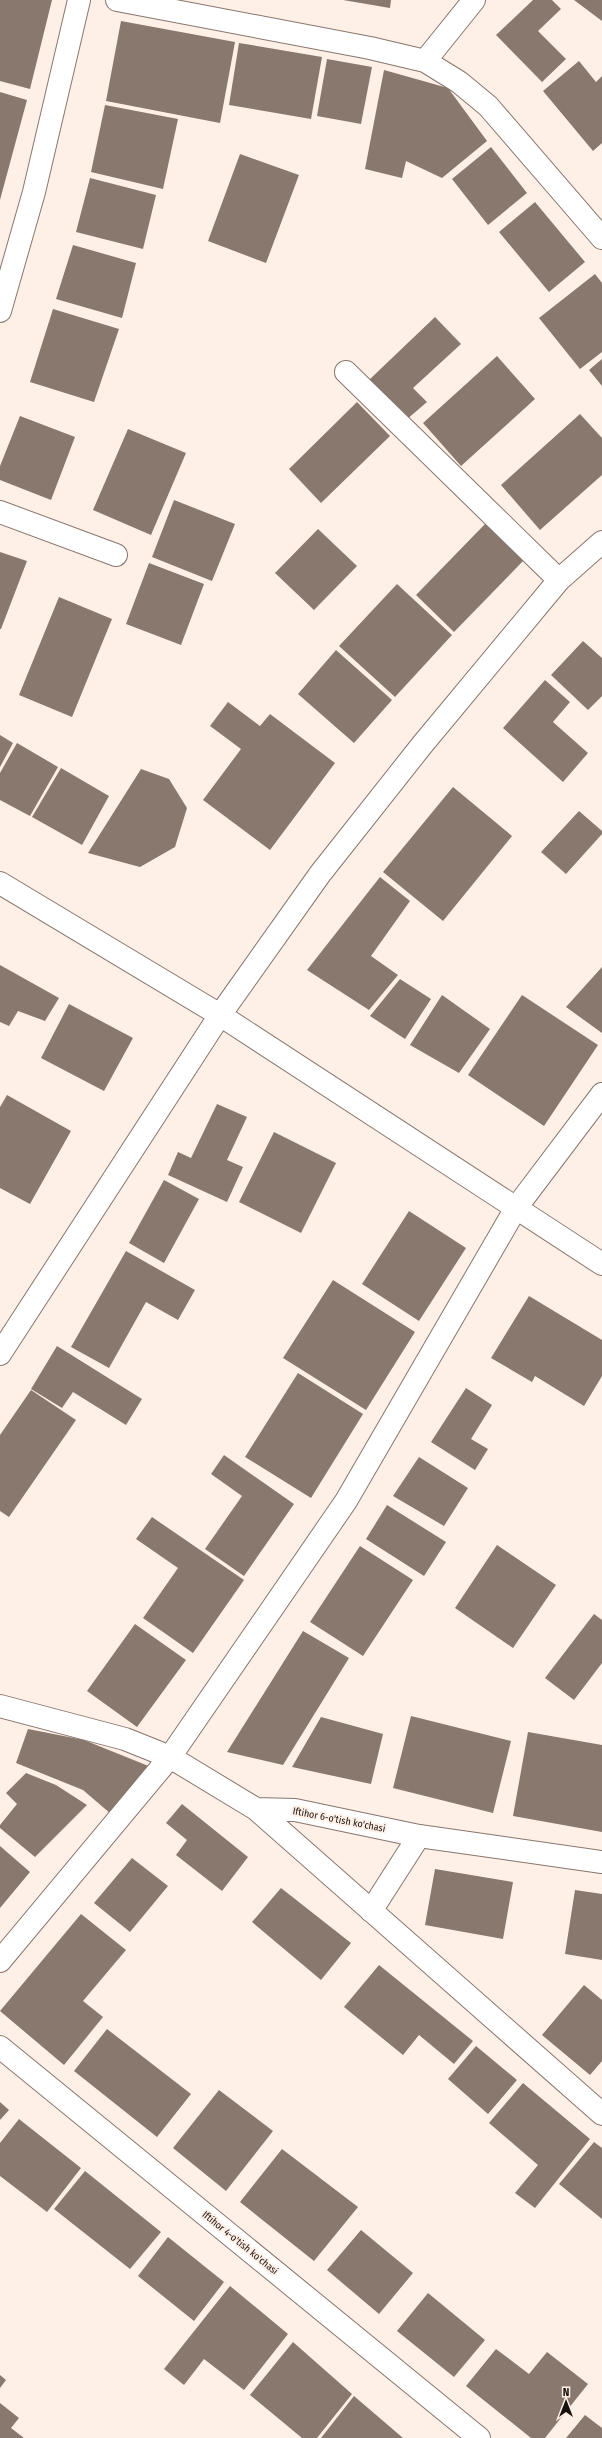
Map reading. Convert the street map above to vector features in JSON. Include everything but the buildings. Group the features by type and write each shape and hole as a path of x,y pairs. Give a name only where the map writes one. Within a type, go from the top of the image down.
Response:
{"street":[{"path":"0,311 34,192 79,0"},
{"path":"118,0 370,48 425,61 459,82 488,106 602,238"},
{"path":"425,61 474,0"},
{"path":"346,372 559,580"},
{"path":"0,512 116,555"},
{"path":"0,1354 220,1015 320,874 422,745 559,580 602,542"},
{"path":"0,883 220,1015 602,1264"},
{"path":"0,1961 170,1757 346,1501 516,1208 602,1094"},
{"name":"Iftihor 6-o'tish ko'chasi","path":"0,1706 125,1739 170,1757 256,1809 295,1810 419,1836 602,1862"},
{"path":"256,1809 602,2114"},
{"path":"371,1911 419,1836"},
{"name":"Iftihor 4-o'tish ko'chasi","path":"0,2047 479,2438"}]}
